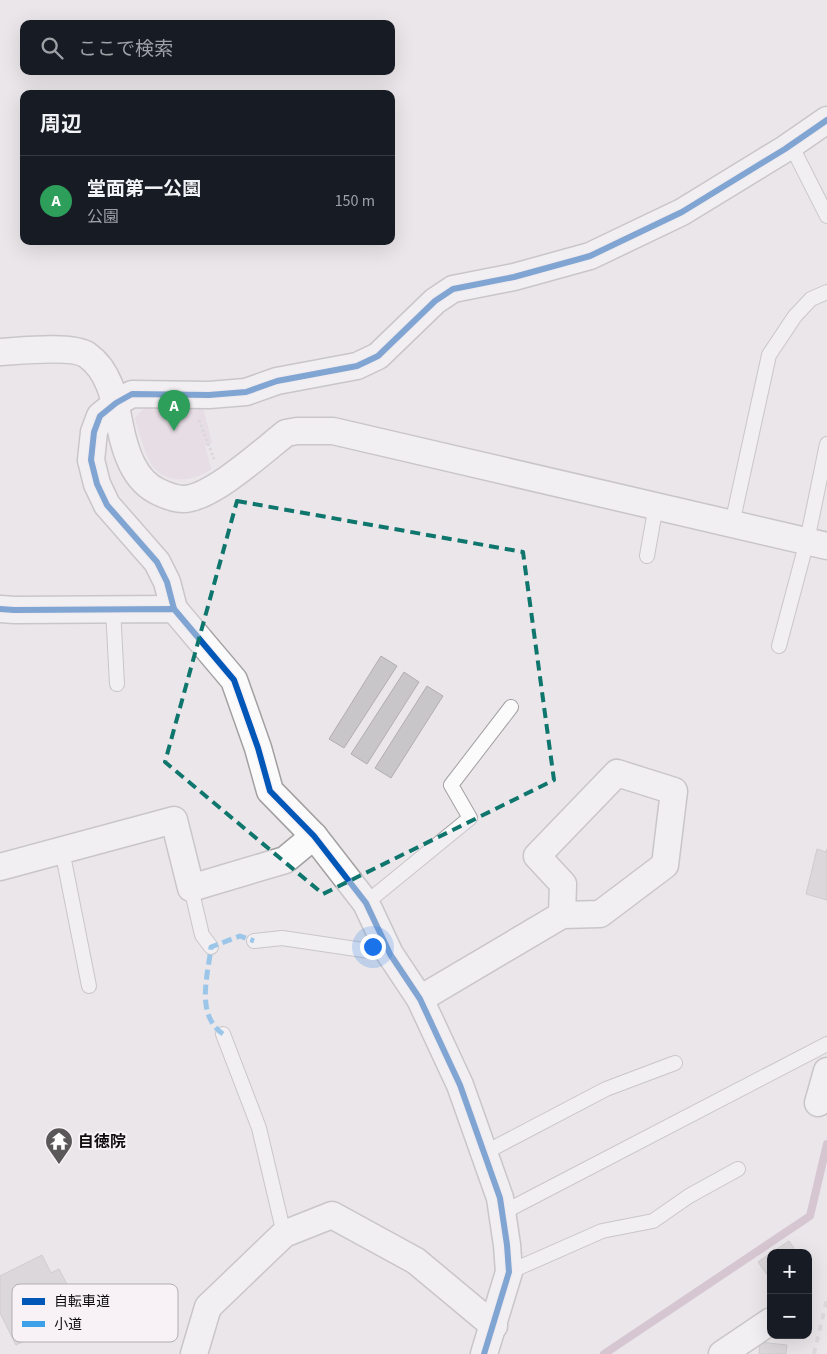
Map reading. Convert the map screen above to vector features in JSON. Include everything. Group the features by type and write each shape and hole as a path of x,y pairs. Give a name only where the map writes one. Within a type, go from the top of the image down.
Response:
{"street":[{"path":"484,1354 509,1272 500,1198 460,1085 420,999 390,954 366,902 314,836 270,791 234,680 174,609 167,582 157,562 107,505 96,484 91,460 94,432 100,416 116,402 132,394 208,395 246,392 277,381 357,366 378,356 435,302 454,289 514,277 590,256 682,212 791,145 827,120"},
{"path":"0,352 51,349 85,354 96,363 106,378 116,402 120,428 136,474 145,485 172,498 185,499 201,495 218,486 286,434 297,431 333,431 817,544"},
{"path":"0,609 174,609"},
{"path":"420,999 562,915 600,914 665,865 674,791 617,774 537,856 563,884 562,915"},
{"path":"0,867 174,820 191,888 285,860 314,836"},
{"path":"818,1102 827,1070"},
{"path":"194,1354 208,1307 284,1234 332,1215 416,1261 494,1326"},
{"path":"726,1353 767,1324"}],"lane":[{"path":"791,145 827,216"},
{"path":"732,524 769,355 795,316 811,299 827,292"},
{"path":"779,646 817,544 827,444"},
{"path":"647,556 656,505"},
{"path":"113,609 117,684"},
{"path":"366,902 470,818 451,785 510,707"},
{"path":"62,850 89,986"},
{"path":"191,888 202,935 211,947"},
{"path":"254,941 282,938 390,954"},
{"path":"224,1034 259,1128 284,1234"},
{"path":"502,1213 827,1044"},
{"path":"484,1154 606,1089 675,1063"},
{"path":"509,1272 602,1231 653,1221 689,1196 738,1169"}],"path":[{"path":"194,418 199,418 214,459"}],"highlighted area":[{"path":"237,501 523,552 554,780 323,894 165,762"}],"shaded area":[{"path":"149,403 202,403 212,443 205,446 211,469 195,477 177,479 169,478 154,468 145,450 135,418"}],"building":[{"path":"381,656 397,666 344,748 329,739"},
{"path":"404,672 419,682 367,764 351,754"},
{"path":"427,686 443,696 391,778 375,768"},
{"path":"817,849 826,852 827,849 827,900 806,894"},
{"path":"789,1241 794,1249 777,1249"},
{"path":"42,1255 51,1273 59,1269 67,1284 12,1284 12,1337 0,1313 0,1276"},
{"path":"767,1256 767,1274 758,1262"},
{"path":"760,1342 787,1345 786,1354 759,1354"}],"waterway":[{"path":"604,1354 810,1216 827,1144"}],"railway":[{"path":"814,1354 827,1299"}],"marked path":[{"path":"223,1034 214,1026 206,1005 206,982 211,947 240,936 254,941"}],"cycle path":[{"path":"174,609 167,582 157,562 107,505 97,484 91,460 94,432 100,416 116,403 132,394 209,395 246,392 277,381 357,366 378,356 435,301 453,289 514,277 590,256 682,212 785,149 827,120"},
{"path":"0,609 174,609 234,680 258,748 270,791 314,836 366,903 390,954 420,999 460,1085 500,1198 507,1245 509,1272 484,1354"}],"place":[{"name":"堂面第一公園","path":"174,431"},
{"name":"自徳院","path":"59,1165"}]}
